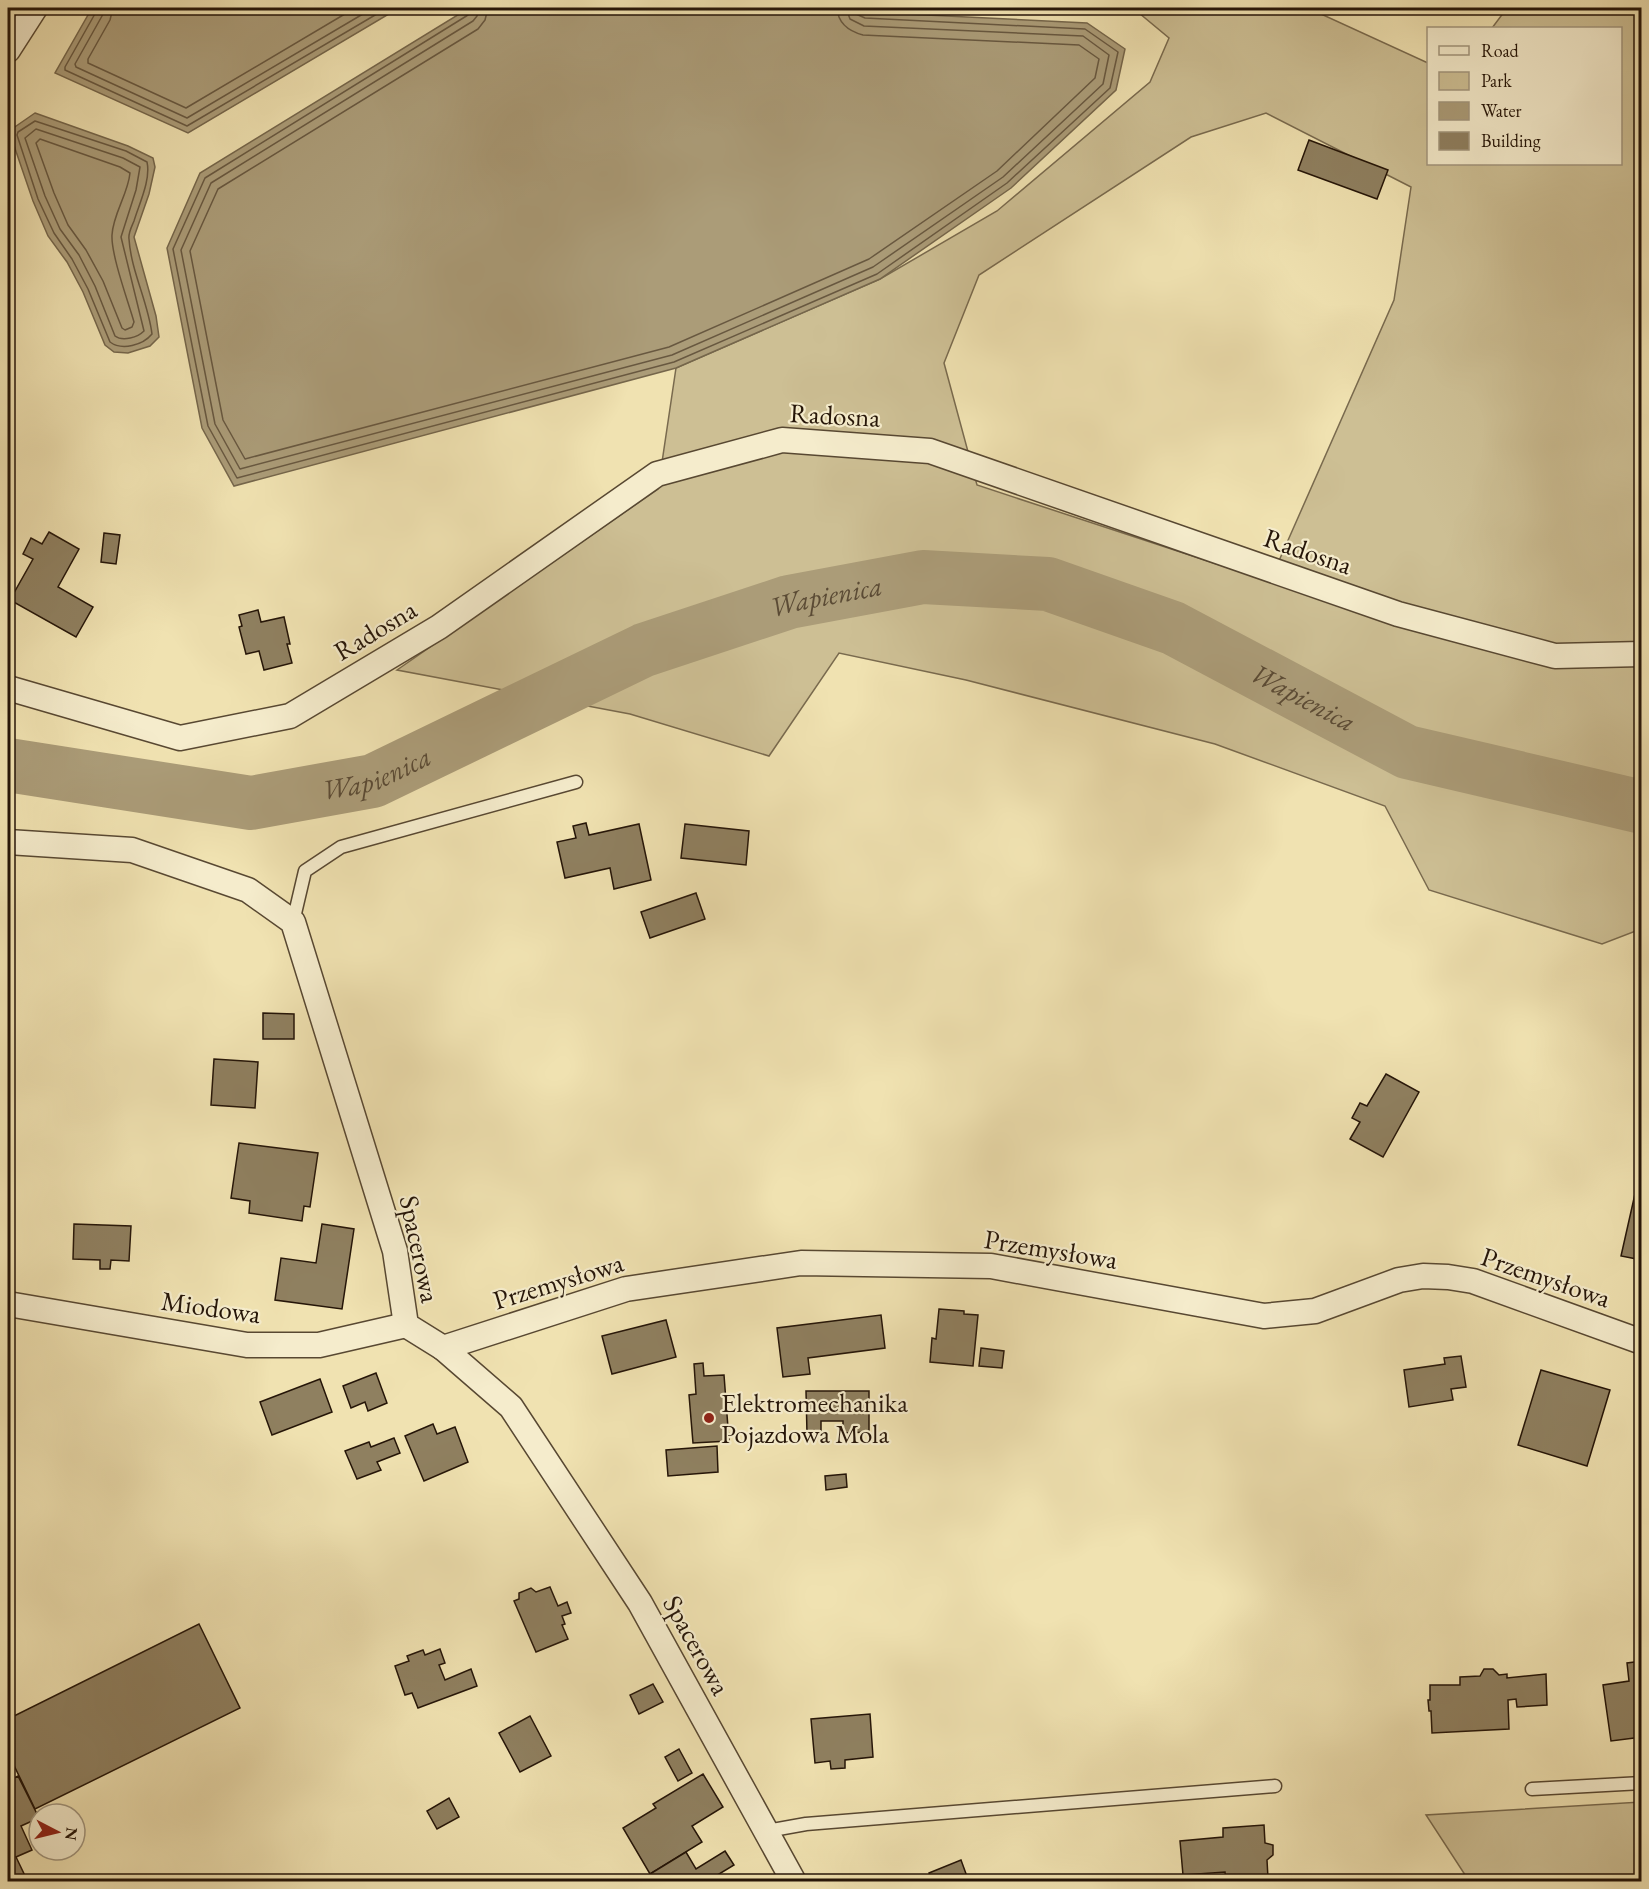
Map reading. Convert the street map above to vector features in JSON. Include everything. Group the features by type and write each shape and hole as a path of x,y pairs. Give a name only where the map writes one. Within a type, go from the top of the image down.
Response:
{"street":[{"path":"8,50 35,8"},
{"name":"Radosna","path":"8,688 180,738 290,716 439,627 657,474 782,440 930,451 1398,614 1556,656 1641,654"},
{"path":"8,842 132,850 248,890 293,922"},
{"name":"Spacerowa","path":"293,922 395,1251 406,1325 443,1348 511,1407 640,1604 794,1881"},
{"name":"Przemysłowa","path":"443,1348 626,1289 801,1263 991,1266 1264,1316 1315,1311 1399,1280 1423,1276 1448,1277 1473,1281 1641,1342"},
{"name":"Miodowa","path":"8,1304 247,1345 319,1345 406,1325"}],"lane":[{"path":"293,922 305,871 341,848 576,782"},
{"path":"1532,1789 1641,1784"},
{"path":"766,1831 806,1824 1275,1786"}],"green space":[{"path":"1133,8 1308,8 1427,63 1427,165 1622,165 1622,27 1493,27 1507,8 1641,8 1641,643 1554,646 1403,604 1278,563 1394,300 1411,187 1266,113 1191,137 979,275 944,363 977,485 1393,622 1641,662 1641,929 1602,944 1429,890 1385,806 1215,744 966,680 839,653 769,756 630,714 397,670 658,489 676,368 880,279 997,211 1150,82 1169,38"},
{"path":"1641,1802 1641,1881 1469,1881 1426,1815"}],"water":[{"path":"92,8 399,8 188,133 55,73"},
{"path":"469,8 853,8 865,12 1087,23 1125,49 1116,90 1011,188 880,279 676,368 234,486 202,428 167,248 200,173"},
{"path":"35,113 128,146 153,158 155,167 149,194 134,237 156,316 159,337 150,346 128,353 114,352 105,345 83,292 67,262 48,236 33,201 9,131"}],"building":[{"path":"1309,140 1388,170 1377,199 1298,170"},
{"path":"49,532 79,549 58,587 93,607 76,637 10,600 33,559 23,554 31,538 42,544"},
{"path":"104,533 120,535 116,564 101,562"},
{"path":"258,610 261,622 284,617 292,663 264,670 259,651 246,654 239,627 242,626 239,615"},
{"path":"586,823 589,835 639,824 651,880 614,889 610,868 565,878 557,842 576,838 573,826"},
{"path":"685,824 749,831 746,865 681,858"},
{"path":"696,893 705,919 650,938 641,912"},
{"path":"263,1013 294,1014 294,1039 263,1039"},
{"path":"214,1059 258,1062 255,1108 211,1105"},
{"path":"1386,1074 1419,1092 1383,1157 1350,1139 1360,1122 1352,1118 1360,1103 1367,1106"},
{"path":"239,1143 318,1153 310,1207 304,1206 302,1221 249,1213 250,1201 231,1198"},
{"path":"1637,1185 1642,1186 1642,1260 1621,1256"},
{"path":"74,1224 131,1226 129,1261 111,1260 110,1269 100,1269 100,1260 73,1259"},
{"path":"322,1224 354,1229 342,1309 275,1300 281,1258 316,1263"},
{"path":"939,1309 964,1311 964,1314 978,1315 973,1366 930,1362 932,1338 936,1339"},
{"path":"881,1315 885,1348 808,1358 810,1374 783,1377 777,1328"},
{"path":"666,1320 676,1357 612,1374 602,1336"},
{"path":"981,1348 1004,1351 1002,1368 979,1366"},
{"path":"1461,1356 1466,1387 1451,1389 1453,1400 1409,1407 1404,1370 1445,1364 1444,1358"},
{"name":"Elektromechanika Pojazdowa Mola","path":"703,1363 704,1376 724,1375 729,1441 693,1443 689,1395 696,1394 694,1364"},
{"path":"1541,1370 1610,1390 1587,1466 1518,1445"},
{"path":"376,1373 387,1403 368,1411 365,1402 351,1408 343,1386"},
{"path":"320,1379 332,1412 272,1435 260,1402"},
{"path":"806,1391 869,1391 869,1432 843,1433 843,1421 821,1421 821,1434 807,1434"},
{"path":"433,1424 437,1434 455,1427 468,1462 424,1481 405,1436"},
{"path":"394,1438 400,1453 377,1462 381,1470 357,1479 345,1451 369,1442 371,1447"},
{"path":"717,1446 718,1472 668,1476 666,1450"},
{"path":"846,1474 847,1487 826,1490 825,1476"},
{"path":"550,1587 558,1606 567,1602 571,1613 562,1616 565,1624 562,1625 568,1639 536,1652 514,1601 519,1599 519,1593 531,1588 536,1592"},
{"path":"199,1624 240,1708 49,1802 32,1802 8,1753 8,1719"},
{"path":"440,1649 445,1663 439,1665 445,1680 471,1669 477,1686 418,1708 412,1693 405,1695 395,1666 409,1661 407,1656 423,1650 425,1655"},
{"path":"1642,1661 1642,1737 1611,1741 1603,1685 1629,1681 1627,1663"},
{"path":"1484,1669 1493,1669 1499,1675 1507,1674 1507,1678 1546,1674 1547,1705 1517,1707 1516,1699 1508,1700 1509,1729 1432,1733 1428,1700 1430,1700 1430,1685 1460,1685 1460,1677 1480,1676"},
{"path":"653,1684 663,1702 639,1714 630,1695"},
{"path":"870,1714 873,1757 845,1760 845,1768 831,1769 830,1761 815,1763 811,1719"},
{"path":"530,1716 551,1756 520,1772 499,1733"},
{"path":"679,1749 692,1773 678,1781 665,1757"},
{"path":"703,1774 723,1807 692,1826 702,1842 650,1874 623,1828 656,1808 653,1804"},
{"path":"18,1776 31,1802 27,1802 27,1823 21,1826 27,1839 27,1852 16,1857 28,1882 8,1882 8,1781"},
{"path":"449,1798 459,1817 437,1829 427,1811"},
{"path":"1264,1825 1265,1843 1273,1845 1273,1855 1267,1860 1268,1878 1226,1881 1225,1872 1183,1875 1180,1841 1223,1837 1223,1828"},
{"path":"725,1851 734,1865 706,1882 655,1882 650,1874 686,1852 696,1869"},
{"path":"961,1860 969,1882 932,1882 929,1873"}],"waterway":[{"name":"Wapienica","path":"8,765 251,803 373,781 644,650 789,602 923,577 1048,584 1173,628 1407,752 1642,807"}],"place":[{"name":"Elektromechanika Pojazdowa Mola","path":"709,1418"}]}
